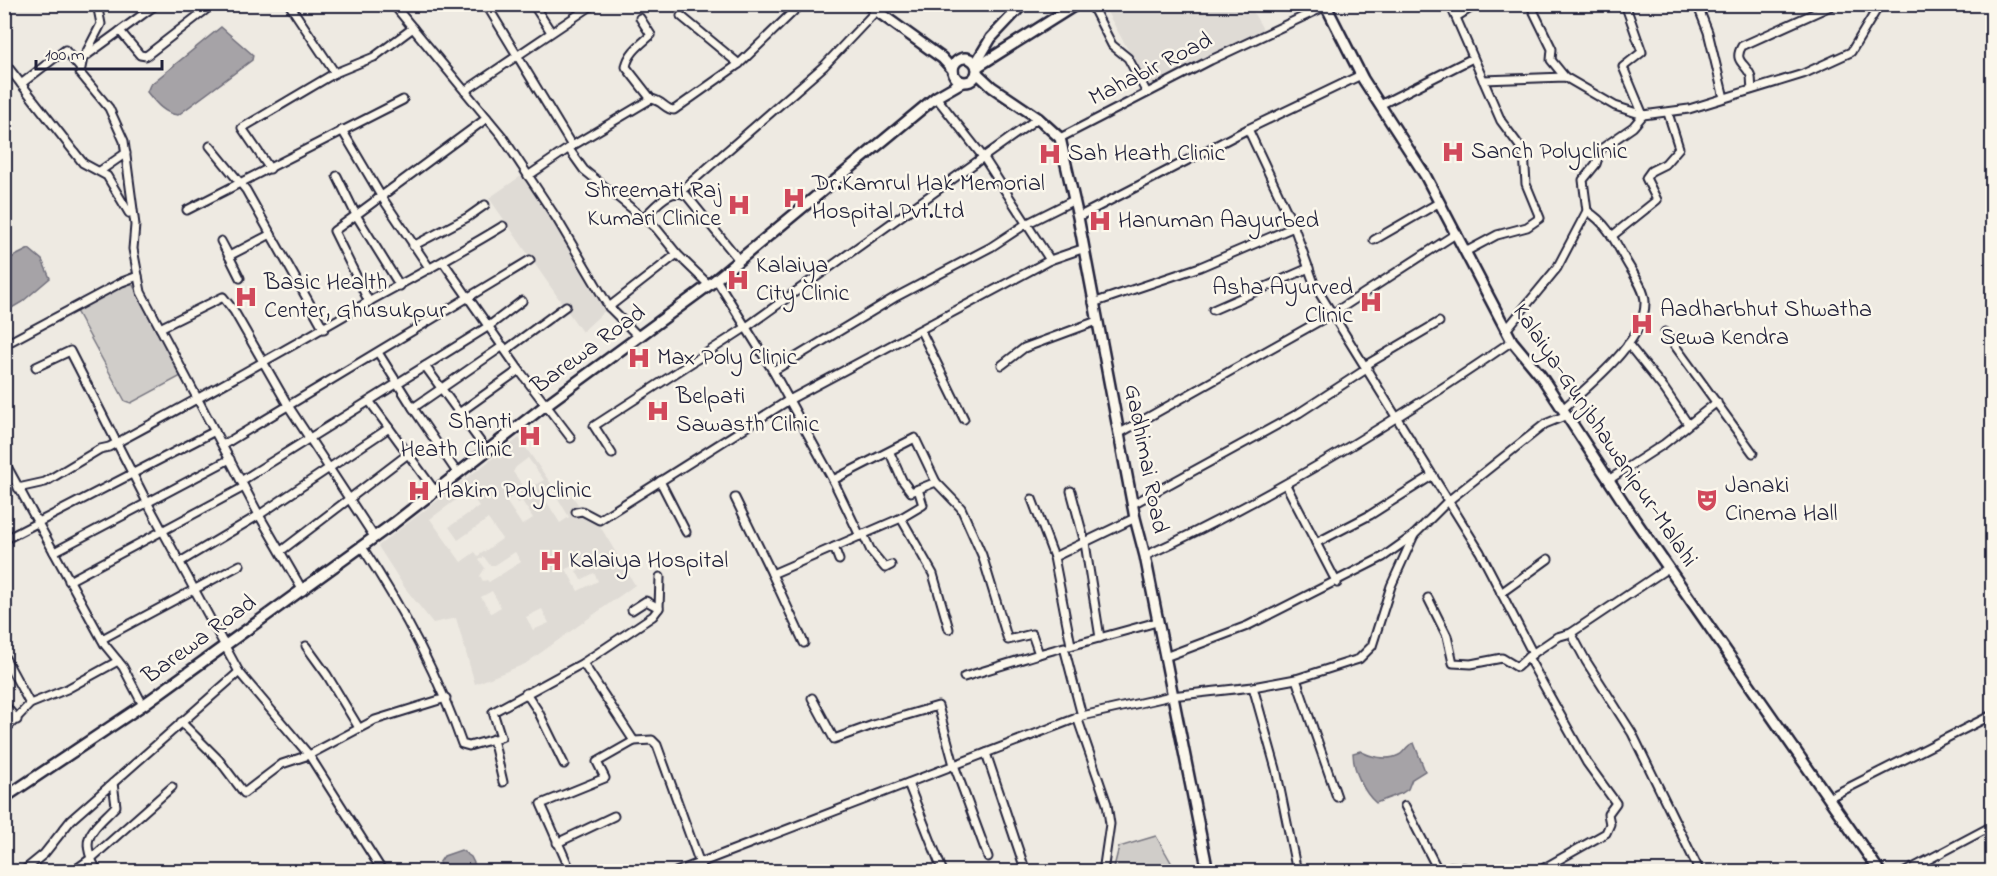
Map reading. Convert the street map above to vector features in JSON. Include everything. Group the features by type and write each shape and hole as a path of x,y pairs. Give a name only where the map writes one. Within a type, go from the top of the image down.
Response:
{"street":[{"path":"83,58 156,4"},
{"path":"196,4 204,11"},
{"path":"120,31 140,55 146,56 213,4"},
{"path":"289,4 335,73"},
{"path":"393,4 487,118 528,176 609,307 639,337"},
{"path":"486,4 584,170 644,217 677,254 713,282 772,371 871,551 885,568 891,565"},
{"path":"533,4 551,32"},
{"path":"465,91 594,4"},
{"path":"528,176 570,147 651,99 659,100 669,110 674,110 739,64 801,4"},
{"path":"867,4 954,68 972,71 1077,4"},
{"path":"972,71 991,38 1023,4"},
{"path":"1091,4 1112,45 1128,58 1147,93"},
{"path":"1450,4 1501,122 1524,152 1526,184 1540,218 1527,227 1497,236 1467,251"},
{"path":"1456,17 1477,4"},
{"path":"1530,4 1552,49 1551,60 1565,77 1615,106 1643,115 1668,113 1724,98 1803,74 1851,52 1880,4"},
{"path":"1624,4 1642,52 1623,67 1643,115"},
{"path":"1697,4 1708,32 1724,98"},
{"path":"1752,89 1750,74 1742,66 1738,52 1742,46 1835,4"},
{"name":"Mahabir Road","path":"1060,138 1325,5"},
{"name":"Kalaiya-Gunjbhawanipur-Malahi","path":"1325,5 1361,75 1440,202 1512,341 1565,412 1668,568 1830,797 1880,872"},
{"path":"96,6 101,16 101,24 83,58 80,73 109,108 124,141 132,217"},
{"path":"680,192 824,66 876,11"},
{"path":"681,16 739,64"},
{"path":"640,18 651,35 627,59 626,67 651,99"},
{"path":"270,169 242,128 335,73 374,57 413,28"},
{"path":"21,84 65,50 80,68"},
{"path":"951,86 954,68 963,58 972,71 1038,118 1060,138"},
{"path":"1380,105 1473,58"},
{"path":"4,62 83,163 107,176 132,217 135,225 133,249 141,292 200,400 259,516 303,591"},
{"name":"Barewa Road","path":"4,798 143,705 223,645 303,591 375,538 547,404 713,282 936,97 972,71"},
{"path":"1078,217 1248,129 1361,75"},
{"path":"1484,80 1565,77"},
{"path":"936,97 984,158 1050,260"},
{"path":"187,210 403,100"},
{"path":"1612,236 1657,200 1646,178 1651,171 1665,164 1671,154 1679,148 1668,113"},
{"path":"1506,330 1557,268 1587,212 1583,180 1596,164 1601,149 1633,127 1643,115"},
{"path":"369,302 334,231 487,118"},
{"path":"612,454 594,426 745,328 1038,118"},
{"path":"1248,129 1294,227 1315,286 1433,475 1501,592 1530,655 1587,763 1616,803 1608,814 1610,824 1606,833 1537,872"},
{"path":"342,130 412,246 430,269"},
{"name":"Gadhimai Road","path":"1060,138 1078,217 1082,249 1135,518 1145,556 1171,696 1208,872"},
{"path":"210,146 240,184 324,329"},
{"path":"100,171 126,153"},
{"path":"337,176 356,215 400,286"},
{"path":"644,217 671,192 680,192 687,196 739,260"},
{"path":"772,371 894,298 992,247 1026,224 1074,200"},
{"path":"1374,240 1440,202"},
{"path":"412,246 468,217 485,205"},
{"path":"1165,657 1247,626 1337,583 1396,550 1448,501 1545,424 1565,412 1628,344 1642,321 1646,301 1612,236 1601,220 1587,212"},
{"path":"18,488 32,487 45,482 100,449 117,443 200,400 369,302 444,263 503,226"},
{"path":"1093,303 1200,267 1294,227"},
{"path":"1120,433 1332,314 1457,233"},
{"path":"229,256 271,234"},
{"path":"220,242 240,278"},
{"path":"576,512 582,511 599,520 789,400 1050,260 1082,249"},
{"path":"609,307 677,254"},
{"path":"223,445 379,354 530,260"},
{"path":"444,263 519,370 571,438"},
{"path":"1213,310 1309,268"},
{"path":"4,345 122,282 138,276"},
{"path":"160,328 223,297 234,311 262,363 346,499 375,538"},
{"path":"69,581 242,484 309,438 489,326 522,301"},
{"path":"413,408 566,306"},
{"path":"1002,365 1024,348 1097,321"},
{"path":"1133,504 1299,413 1367,366 1439,322"},
{"path":"921,331 964,419"},
{"path":"1665,332 1753,453"},
{"path":"1145,556 1220,522 1286,485 1399,418 1512,341"},
{"path":"1628,344 1665,390 1688,424"},
{"path":"36,367 70,351 147,502 239,672 309,755 383,872"},
{"path":"379,354 458,474"},
{"path":"425,366 487,451"},
{"path":"459,414 519,370"},
{"path":"370,402 435,491"},
{"path":"1610,479 1664,444 1717,402"},
{"path":"180,562 259,516 389,428"},
{"path":"4,540 215,431"},
{"path":"833,480 890,453 915,438 936,482 961,508 982,555 1008,640 1032,634 1039,654"},
{"path":"890,453 902,480 911,492 936,482"},
{"path":"280,551 408,454"},
{"path":"54,552 230,459"},
{"path":"4,461 102,639 118,661 143,705"},
{"path":"1316,543 1370,514 1433,475"},
{"path":"660,482 687,532"},
{"path":"1286,485 1337,583"},
{"path":"772,574 901,518 923,505 918,489"},
{"path":"1071,491 1085,543 1100,638"},
{"path":"735,498 804,643"},
{"path":"1032,499 1054,557 1079,717 1107,804 1110,824 1102,872"},
{"path":"901,518 933,574 949,629"},
{"path":"1054,557 1135,518"},
{"path":"676,872 1079,717 1171,696 1253,687 1296,679 1359,659 1372,646 1390,586 1414,535"},
{"path":"362,547 394,596 446,698 462,744 469,746 501,737 493,712 583,663 654,616 659,608 660,577"},
{"path":"834,547 839,560"},
{"path":"1501,592 1548,559"},
{"path":"102,639 240,565"},
{"path":"1428,598 1447,636 1453,663 1472,664 1502,658 1517,667 1557,637 1571,633 1668,568"},
{"path":"632,609 646,601 659,608"},
{"path":"964,677 1157,622"},
{"path":"1571,633 1632,733 1700,872"},
{"path":"306,646 327,675 359,728"},
{"path":"4,656 30,704"},
{"path":"4,731 30,704 67,689 118,661"},
{"path":"583,663 634,741"},
{"path":"22,872 44,854 71,820 239,672"},
{"path":"1296,679 1338,796"},
{"path":"1253,687 1276,769 1297,872"},
{"path":"526,693 564,764"},
{"path":"181,722 219,760 244,793 282,764 309,755 375,720 446,698"},
{"path":"812,698 834,740 873,725 938,706 954,765 988,857"},
{"path":"4,704 17,720"},
{"path":"1830,797 1992,715"},
{"path":"494,740 503,782"},
{"path":"572,872 557,843 542,804 605,778 597,762 634,741 652,740 657,746 703,872"},
{"path":"986,753 1026,872"},
{"path":"98,872 86,848 88,834 117,806 113,783"},
{"path":"908,783 943,872"},
{"path":"72,872 172,787"},
{"path":"1405,806 1441,871 1450,867 1465,868 1467,872"},
{"path":"557,843 614,816"},
{"path":"1905,872 1992,826"}],"shaded area":[{"path":"1103,5 1249,5 1265,33 1149,87"},
{"path":"221,27 253,55 252,60 178,115 164,110 147,92 150,85"},
{"path":"524,174 555,217 592,288 608,308 582,332 489,198"},
{"path":"29,249 42,260 50,278 22,302 5,312 5,261"},
{"path":"130,280 183,375 131,403 125,401 75,309"},
{"name":"Kalaiya Hospital","path":"519,438 554,488 564,484 584,513 600,526 635,585 525,664 475,684 456,618 433,623 405,588 378,546","holes":["528,458 544,480 526,490 513,472","553,490 569,517 560,523 543,496","468,491 479,506 449,527 458,540 488,519 502,539 478,556 475,552 461,562 430,519","513,496 518,503 522,501 533,518 522,525 506,501","515,552 521,562 489,582 483,581 480,576 485,568 479,560 484,557 490,565 495,565","585,560 587,565 576,571 581,580 594,573 598,581 578,591 566,569","492,591 501,607 491,613 481,597","542,609 549,623 533,630 526,617"]},
{"path":"1414,743 1425,771 1412,779 1408,789 1402,793 1376,803 1360,781 1353,753 1360,751 1369,755 1390,758 1399,755"},
{"path":"1156,836 1176,871 1113,871 1119,847"},
{"path":"461,850 471,857 478,871 442,871 439,863 444,856"}],"waterway":[{"path":"4,227 8,232 4,243"},
{"path":"4,248 10,259"}],"place":[{"name":"Sanch Polyclinic","path":"1453,152"},
{"name":"Sah Heath Clinic","path":"1050,154"},
{"name":"Dr.Kamrul Hak Memorial Hospital Pvt.Ltd","path":"794,198"},
{"name":"Shreemati Raj Kumari Clinice","path":"739,205"},
{"name":"Hanuman Aayurbed","path":"1100,221"},
{"name":"Kalaiya City Clinic","path":"738,280"},
{"name":"Basic Health Center, Ghusukpur","path":"246,297"},
{"name":"Asha Ayurved Clinic","path":"1371,302"},
{"name":"Aadharbhut Shwatha Sewa Kendra","path":"1642,324"},
{"name":"Max Poly Clinic","path":"639,358"},
{"name":"Belpati Sawasth Cilnic","path":"658,411"},
{"name":"Shanti Heath Clinic","path":"530,436"},
{"name":"Hakim Polyclinic","path":"419,491"},
{"name":"Janaki Cinema Hall","path":"1707,500"},
{"name":"Kalaiya Hospital","path":"551,561"}]}
